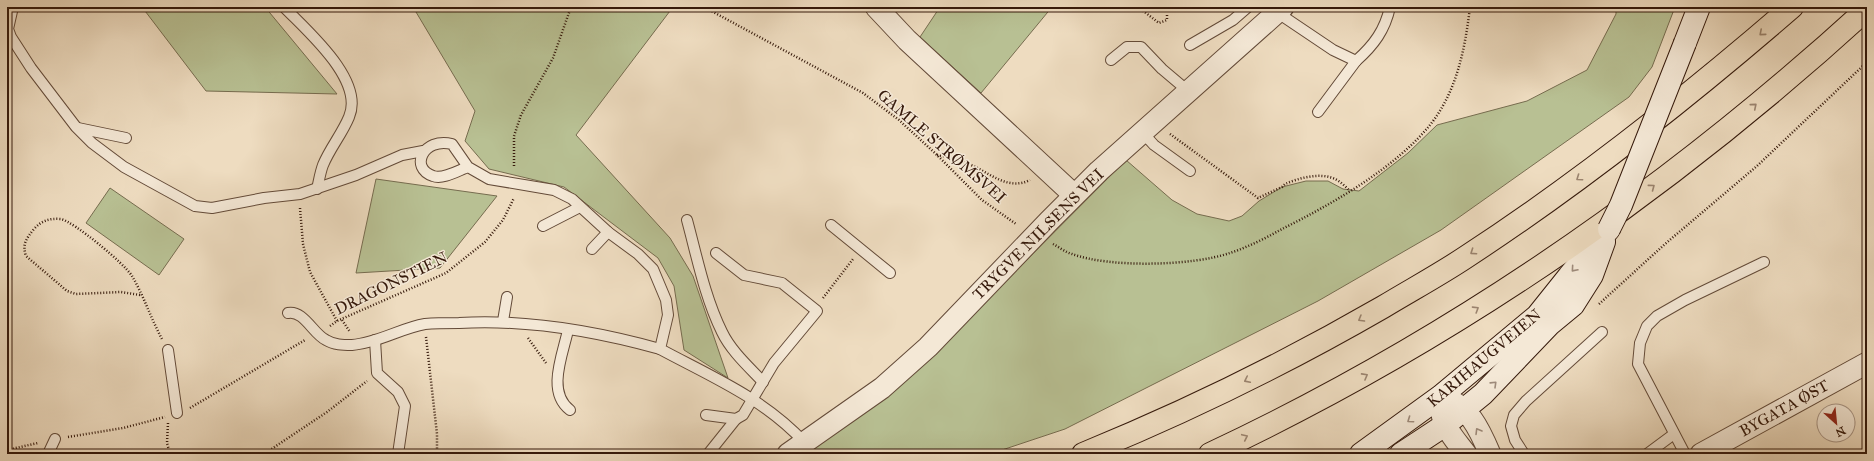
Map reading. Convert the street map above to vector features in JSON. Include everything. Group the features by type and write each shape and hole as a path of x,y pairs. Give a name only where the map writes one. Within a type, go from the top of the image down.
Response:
{"highway":[{"path":"1083,454 1178,413 1250,379 1360,320 1465,258 1611,155 1704,82 1792,7"},
{"path":"1210,454 1271,425 1387,363 1540,268 1596,229 1692,157 1820,51 1867,9"}],"main road":[{"name":"KARIHAUGVEIEN","path":"1401,454 1465,410 1494,384 1550,324 1573,304 1592,275 1609,229 1621,205 1699,7"},
{"name":"KARIHAUGVEIEN","path":"1361,454 1441,396 1537,316 1568,276 1609,229"}],"street":[{"path":"876,7 907,40 1074,195"},
{"name":"TRYGVE NILSENS VEI","path":"796,448 882,388 928,347 1074,195 1150,140 1188,91 1280,10"},
{"name":"BYGATA ØST","path":"1701,454 1867,364"},
{"path":"1466,454 1445,425 1440,412 1441,396 1455,401 1465,410 1490,454"}],"lane":[{"path":"13,7 8,29 11,37 31,68 76,127 92,144 124,167 194,206 212,208 264,198 300,194 317,189 402,155 423,151 438,143 452,144 468,167 489,179 554,190 572,199 608,232 638,254 653,269 660,282 666,300 668,315 660,349"},
{"path":"284,7 333,59 348,84 352,101 350,116 322,166 317,189"},
{"path":"1190,46 1234,20 1248,7"},
{"path":"1318,112 1356,61 1370,48 1380,35 1390,7"},
{"path":"1280,10 1333,50 1356,61"},
{"path":"1111,60 1127,47 1141,47 1162,69 1188,91"},
{"path":"76,127 126,138"},
{"path":"1150,140 1190,171"},
{"path":"423,151 420,157 424,170 433,177 444,176 468,167"},
{"path":"543,226 580,207"},
{"path":"687,220 706,290 722,333 744,363 763,382"},
{"path":"831,225 890,273"},
{"path":"592,250 608,232"},
{"path":"708,454 736,419 743,415 774,363 817,311 782,283 744,274 716,253"},
{"path":"1685,454 1638,364 1640,343 1647,326 1657,316 1685,300 1764,262"},
{"path":"503,321 507,297"},
{"path":"288,313 294,313 303,319 325,340 338,345 353,345 375,340 425,324 503,321 592,333 660,349 754,398 790,427 796,448"},
{"path":"568,330 559,373 558,393 570,410"},
{"path":"1524,454 1514,440 1511,426 1514,415 1526,401 1602,332"},
{"path":"375,340 377,373 398,392 405,406 398,454"},
{"path":"168,350 177,413"},
{"path":"706,415 736,419"},
{"path":"1647,454 1674,434"},
{"path":"48,454 55,439"}],"path":[{"path":"514,166 514,136 521,115 553,58 571,7"},
{"name":"GAMLE STRØMSVEI","path":"704,7 863,94 899,120 937,154 982,200 1016,224"},
{"path":"1138,7 1159,23 1167,20 1167,14"},
{"path":"1054,244 1071,254 1126,264 1198,261 1230,253 1261,240 1305,218 1350,191 1414,143 1430,124 1443,105 1459,69 1465,44 1470,7"},
{"path":"1596,306 1756,166 1867,62"},
{"path":"1150,140 1171,133 1258,198 1282,187 1285,184 1306,178 1323,177 1335,179 1350,191"},
{"path":"937,154 971,165 1011,184 1024,183 1037,177"},
{"path":"300,194 303,244 310,272 337,322"},
{"name":"DRAGONSTIEN","path":"317,334 337,322 446,273 485,242 503,220 514,200 514,194"},
{"path":"140,295 121,292 76,294 67,291 26,256 23,248 24,241 38,224 48,219 62,220 89,237 119,261 132,275 140,295 168,350"},
{"path":"815,308 861,249"},
{"path":"514,322 549,366 559,373"},
{"path":"425,324 437,434 437,454"},
{"path":"264,454 327,412 377,373"},
{"path":"167,417 169,424 168,443 170,454"},
{"path":"7,426 11,449 10,454"},
{"path":"7,450 11,449"}],"green space":[{"path":"142,7 265,7 337,94 206,91"},
{"path":"413,7 673,7 576,135 670,238 693,276 728,378 684,350 674,286 658,258 564,187 489,169 465,141 475,111"},
{"path":"940,7 1052,7 981,93 920,37"},
{"path":"1616,7 1675,7 1652,67 1629,97 1441,230 1318,301 1065,429 990,454 806,454 942,345 1126,160 1172,200 1197,214 1229,221 1242,216 1259,201 1282,187 1306,181 1328,181 1343,189 1359,191 1408,153 1437,125 1527,101 1587,70 1616,14"},
{"path":"376,179 497,196 440,268 356,273"},
{"path":"110,188 184,239 159,275 86,223"}]}
